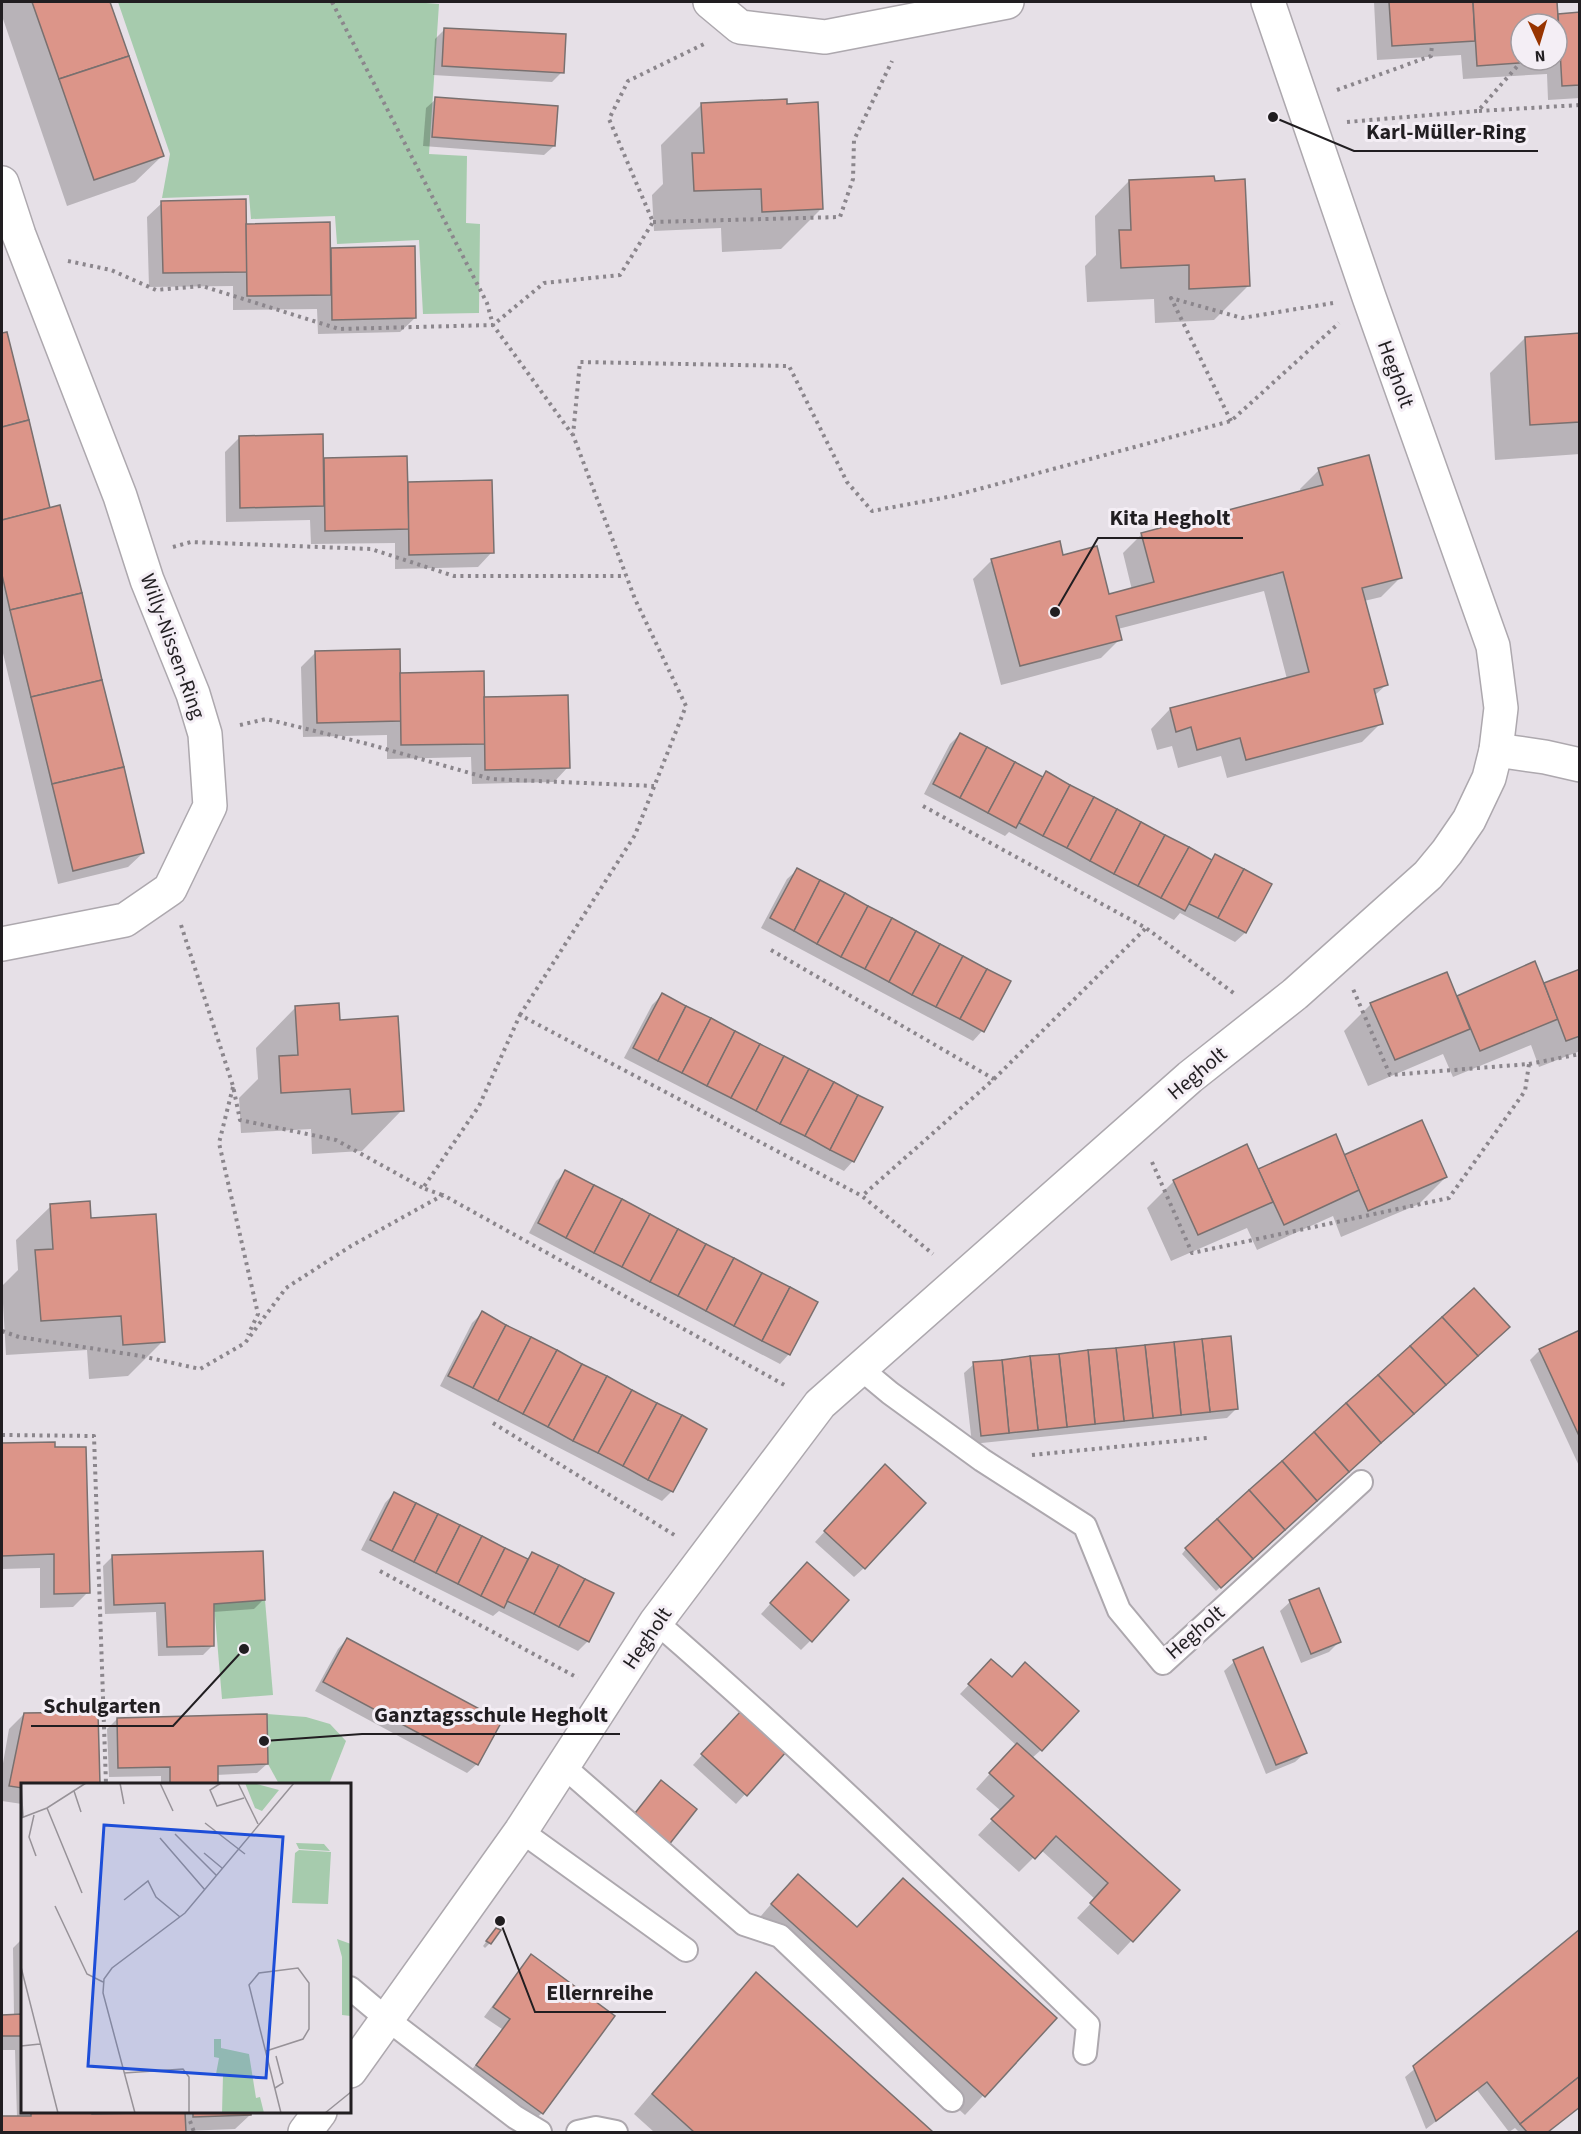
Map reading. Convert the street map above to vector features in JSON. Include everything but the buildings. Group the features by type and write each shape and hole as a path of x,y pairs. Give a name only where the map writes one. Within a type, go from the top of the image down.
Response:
{"street":[{"path":"710,2 740,27 825,37 1007,2"},
{"name":"Hegholt","path":"351,2070 521,1831 656,1622 820,1404 1181,1085 1295,994 1428,875 1469,820 1489,778 1496,750 1501,708 1493,646 1369,297 1268,2"},
{"name":"Willy-Nissen-Ring","path":"2,183 10,238 32,266 120,496 147,580 193,694 205,734 210,806 170,889 125,920 2,944"},
{"path":"1496,750 1580,765"},
{"path":"304,2133 319,2113"}],"lane":[{"name":"Hegholt","path":"860,1368 890,1393 982,1460 1084,1526 1119,1610 1163,1663 1361,1482"},
{"path":"656,1622 754,1706 1088,2025 1085,2053"},
{"path":"562,1765 744,1924 780,1936 952,2100"},
{"path":"521,1831 686,1950"},
{"path":"351,1989 387,2019 540,2133"},
{"path":"578,2133 596,2128 616,2133"}],"path":[{"path":"332,2 487,303 493,325 573,435 626,576 686,706 635,835 520,1016 479,1106 423,1188"},
{"path":"653,222 840,217 853,179 854,140 894,57 894,24"},
{"path":"653,222 609,119 628,81 740,27"},
{"path":"1307,114 1431,56 1432,44"},
{"path":"1478,111 1512,72"},
{"path":"1307,114 1478,111 1580,105"},
{"path":"32,266 63,260 111,270 156,290 202,286 339,329 493,325 544,283 620,275 653,222"},
{"path":"573,435 580,362 789,366 847,482 872,511 953,496 1231,421 1369,297"},
{"path":"1231,421 1171,298 1242,318 1369,297"},
{"path":"147,580 161,576 173,546 191,542 371,549 454,576 626,576"},
{"path":"205,734 266,719 368,744 491,779 654,786"},
{"path":"922,806 1146,928 1240,998"},
{"path":"170,889 233,1086 240,1120 336,1140 423,1188 443,1196 798,1392"},
{"path":"862,1196 994,1079 1146,928"},
{"path":"771,950 994,1079"},
{"path":"1351,986 1390,1075 1529,1064 1580,1054"},
{"path":"520,1016 862,1196 941,1260"},
{"path":"1152,1162 1192,1253 1449,1197 1525,1091 1529,1064"},
{"path":"233,1086 219,1143 258,1314 245,1343"},
{"path":"2,1331 19,1337 141,1356 200,1369 245,1343 286,1288 351,1246 443,1196"},
{"path":"493,1423 683,1540"},
{"path":"2,1435 94,1436 106,1783"},
{"path":"982,1460 1208,1438"},
{"path":"380,1571 583,1681"},
{"path":"190,2121 194,2133"}],"green space":[{"path":"118,2 413,2 439,4 429,154 467,156 466,223 480,224 479,313 423,314 419,240 337,244 335,216 251,219 249,195 162,198 170,154"},
{"path":"265,1600 273,1695 222,1699 214,1604"},
{"path":"267,1714 306,1717 330,1724 346,1741 329,1783 278,1783 268,1764"}],"place":[{"name":"Karl-Müller-Ring","path":"1273,117"},
{"name":"Kita Hegholt","path":"1055,612"},
{"name":"Schulgarten","path":"244,1649"},
{"name":"Ganztagsschule Hegholt","path":"264,1741"},
{"name":"Ellernreihe","path":"500,1921"}]}
